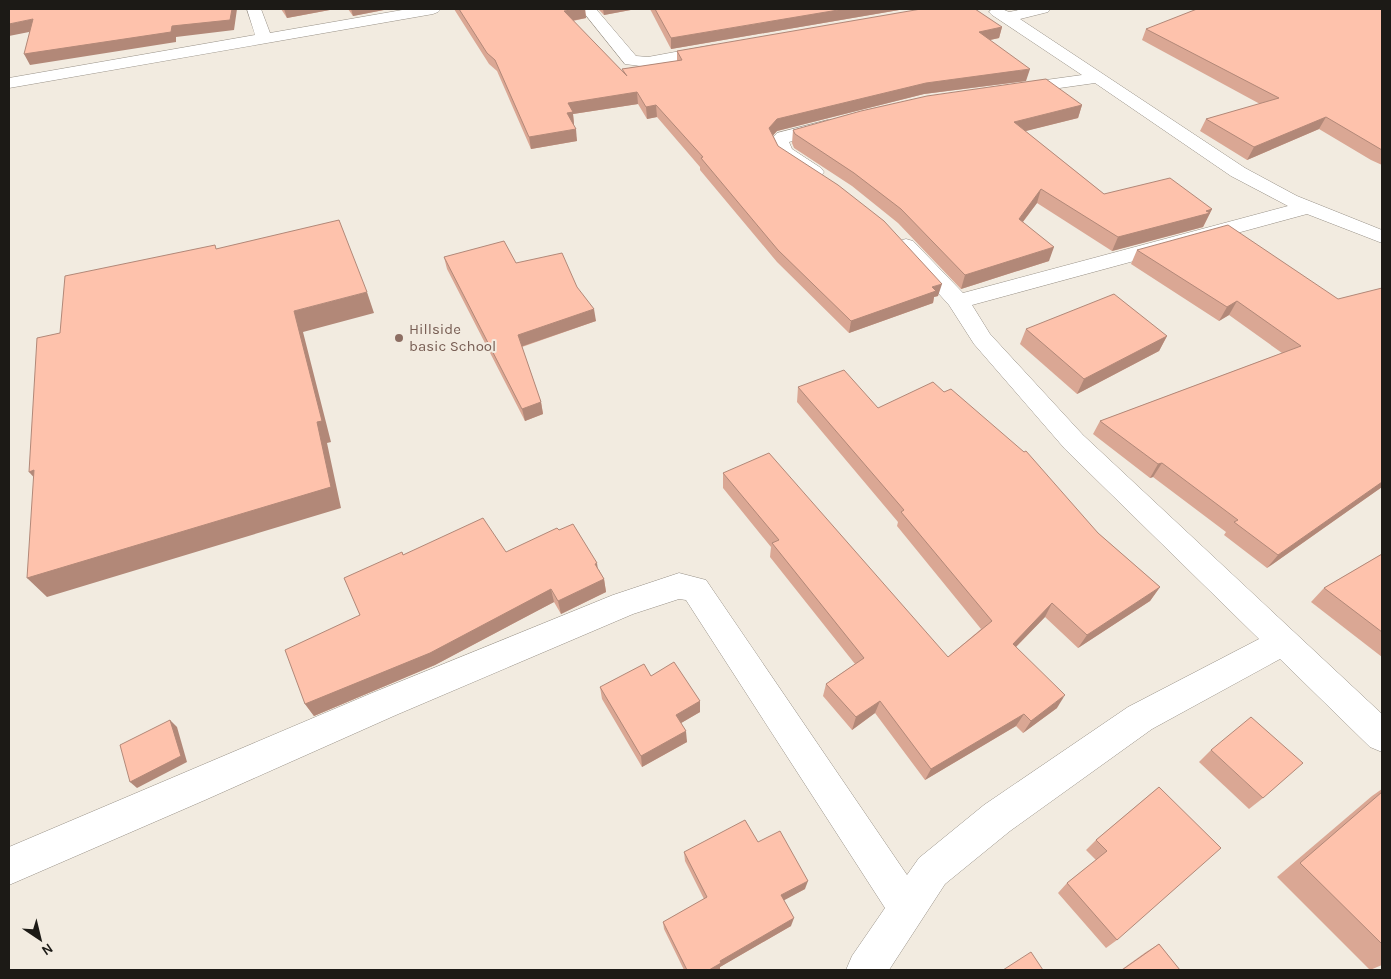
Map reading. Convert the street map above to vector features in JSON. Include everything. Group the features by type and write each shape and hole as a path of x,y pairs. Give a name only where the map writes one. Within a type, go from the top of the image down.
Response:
{"street":[{"path":"254,9 264,38"},
{"path":"9,83 433,9"},
{"path":"588,9 631,61 637,62 730,46"},
{"path":"1000,13 1043,9"},
{"path":"1000,13 1238,172 1290,200 1382,237"},
{"path":"998,91 1097,78"},
{"path":"837,187 785,152 779,141 783,137 844,121"},
{"path":"958,301 1309,208"},
{"path":"890,228 958,301 982,339 1074,442 1382,736"},
{"path":"9,866 624,604 679,586 695,589 907,908"},
{"path":"866,970 932,871 997,818 1140,718 1283,642"}],"building":[{"path":"9,9 232,9 230,20 172,26 171,32 24,54 33,19 9,24"},
{"path":"459,9 578,9 564,11 627,76 622,69 682,60 677,51 921,9 975,9 1002,27 979,32 1030,69 926,83 777,119 769,128 778,146 838,185 884,221 942,284 932,287 936,291 851,321 778,250 701,158 703,157 656,105 646,107 637,92 568,103 573,112 567,113 576,129 529,137 495,60 487,53"},
{"path":"655,9 844,9 671,38"},
{"path":"1197,9 1382,9 1382,150 1326,117 1254,147 1206,119 1279,98 1146,29"},
{"path":"1046,79 1082,105 1014,122 1104,194 1170,178 1212,209 1206,211 1210,213 1118,237 1041,189 1019,219 1054,247 965,275 901,209 854,173 795,134 793,130 861,111 927,96"},
{"path":"339,220 367,292 294,311 322,421 317,422 331,487 27,578 34,470 29,472 37,338 60,333 65,276 215,245 216,249"},
{"path":"1228,225 1338,299 1382,288 1382,482 1278,555 1234,522 1238,520 1162,463 1158,464 1100,421 1301,346 1237,301 1227,307 1137,250"},
{"path":"504,241 516,263 562,253 577,287 594,309 518,335 541,402 522,409 444,257"},
{"path":"1114,294 1167,336 1084,379 1026,329"},
{"path":"844,370 878,408 933,382 944,392 951,389 1024,452 1026,451 1098,533 1160,587 1087,635 1052,603 1013,644 1065,695 1031,721 1024,714 931,769 880,701 856,717 826,684 864,658 772,543 779,540 723,473 769,453 948,657 992,621 901,512 904,510 798,387"},
{"path":"483,518 506,552 557,528 559,530 573,524 597,563 595,564 604,579 558,601 551,589 430,653 305,704 285,650 360,615 344,578 402,552 403,555"},
{"path":"1382,554 1382,632 1324,588"},
{"path":"674,662 700,701 676,715 686,731 641,756 600,687 644,664 651,676"},
{"path":"1251,717 1303,763 1263,798 1211,750"},
{"path":"170,720 181,756 130,782 120,745"},
{"path":"1159,787 1221,848 1117,940 1067,883 1107,851 1096,840"},
{"path":"1382,792 1382,944 1300,863"},
{"path":"745,820 758,842 780,831 808,881 781,895 794,918 720,961 721,963 709,970 687,970 663,922 707,897 684,852"},
{"path":"1159,944 1180,970 1122,970"},
{"path":"1031,952 1043,970 1003,970"}],"place":[{"name":"Hillside basic School","path":"399,338"}]}
